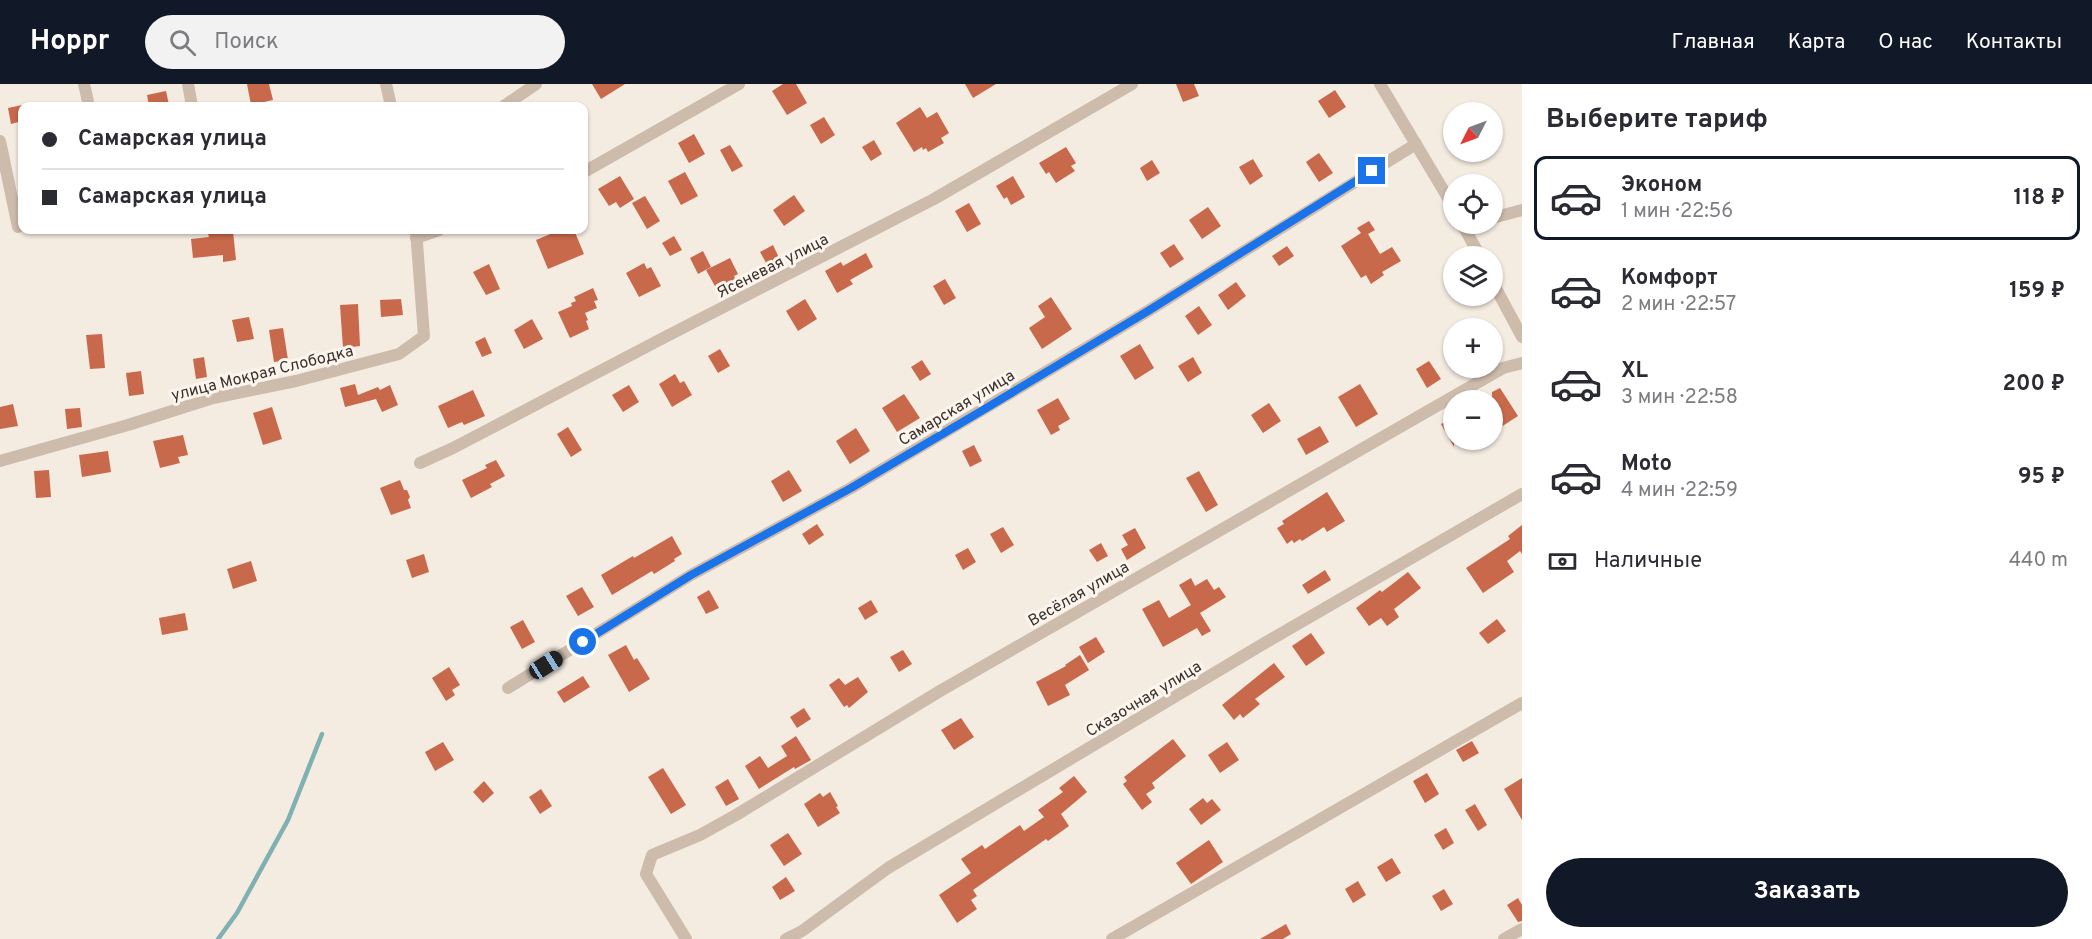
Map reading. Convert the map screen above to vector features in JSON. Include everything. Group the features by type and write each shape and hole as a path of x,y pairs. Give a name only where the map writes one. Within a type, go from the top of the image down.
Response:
{"street":[{"path":"84,84 88,102"},
{"path":"188,84 191,102"},
{"path":"386,84 390,102"},
{"path":"509,102 534,84"},
{"path":"588,170 739,84"},
{"name":"Ясеневая улица","path":"420,463 934,199 1132,84"},
{"path":"1380,84 1443,189"},
{"path":"0,141 18,227"},
{"name":"Самарская улица","path":"508,688 691,575 851,488 1148,311 1416,144"},
{"path":"1503,215 1522,210"},
{"name":"улица Мокрая Слободка","path":"0,461 213,398 296,381 399,354 424,336 416,234"},
{"path":"1503,302 1522,337"},
{"name":"Весёлая улица","path":"686,939 646,874 652,855 700,836 940,691 1303,481 1503,368 1522,363"},
{"name":"Сказочная улица","path":"786,939 802,931 888,868 1263,644 1522,494"},
{"path":"1112,939 1522,703"},
{"path":"1504,939 1522,929"}],"building":[{"path":"247,84 269,84 273,100 250,102"},
{"path":"592,84 625,84 601,99"},
{"path":"783,84 796,84 807,103 787,115 772,91"},
{"path":"965,84 996,84 973,98"},
{"path":"1176,84 1194,84 1199,96 1183,102"},
{"path":"1335,90 1346,107 1329,118 1318,101"},
{"path":"166,91 168,102 148,102 147,95"},
{"path":"18,106 18,122 11,124 8,108"},
{"path":"920,107 927,118 937,112 949,133 941,138 944,143 928,152 922,147 914,152 896,123"},
{"path":"824,117 835,135 821,144 810,125"},
{"path":"694,134 705,154 689,163 678,143"},
{"path":"874,140 882,154 871,161 862,147"},
{"path":"730,145 743,166 732,172 720,150"},
{"path":"1066,147 1076,163 1071,166 1075,171 1056,183 1039,163"},
{"path":"1319,153 1333,173 1319,182 1306,162"},
{"path":"1253,159 1263,176 1250,185 1239,167"},
{"path":"1152,160 1160,173 1147,181 1140,168"},
{"path":"685,172 698,196 681,205 668,181"},
{"path":"620,176 634,199 620,208 616,202 609,206 598,189"},
{"path":"1013,176 1025,197 1011,205 1007,197 1004,199 996,186"},
{"path":"794,195 805,211 784,226 773,210"},
{"path":"645,196 660,221 647,229 632,203"},
{"path":"969,203 981,224 967,232 955,211"},
{"path":"1208,207 1221,226 1202,239 1189,220"},
{"path":"1369,221 1375,230 1368,234 1380,254 1392,247 1401,261 1382,272 1384,275 1371,284 1366,275 1361,278 1341,246 1361,233 1357,228"},
{"path":"208,234 233,234 236,260 223,262 223,255 193,258 191,239 209,237"},
{"path":"550,234 576,234 584,254 548,269 536,240"},
{"path":"674,236 682,250 670,256 662,243"},
{"path":"1174,244 1184,259 1170,268 1160,253"},
{"path":"773,245 782,264 770,270 760,252"},
{"path":"1287,246 1294,256 1279,266 1272,256"},
{"path":"703,251 711,267 698,274 690,258"},
{"path":"866,253 873,267 850,280 853,284 837,293 825,271 841,262 843,266"},
{"path":"730,258 738,274 734,276 740,288 727,295 721,285 716,288 706,270"},
{"path":"644,263 647,269 651,267 661,286 639,297 626,273"},
{"path":"489,264 500,289 486,295 473,272"},
{"path":"945,279 956,298 944,305 933,286"},
{"path":"1236,282 1246,296 1228,310 1218,295"},
{"path":"593,288 598,300 594,301 597,308 585,313 589,329 570,338 558,312 572,306 571,303 576,301 574,297"},
{"path":"1051,297 1072,329 1042,349 1029,328 1045,317 1038,306"},
{"path":"401,299 403,315 381,317 380,300"},
{"path":"805,299 817,319 798,331 786,311"},
{"path":"358,304 360,346 343,348 340,305"},
{"path":"1199,306 1212,325 1198,335 1185,316"},
{"path":"249,317 254,339 237,342 232,320"},
{"path":"532,319 543,339 524,349 514,330"},
{"path":"283,328 288,360 274,362 269,330"},
{"path":"102,334 105,368 90,369 86,335"},
{"path":"485,337 492,353 482,357 475,342"},
{"path":"1140,344 1154,368 1135,380 1120,356"},
{"path":"720,349 730,366 718,373 708,356"},
{"path":"204,357 207,377 196,379 193,359"},
{"path":"1193,357 1202,373 1188,382 1178,366"},
{"path":"922,360 931,374 920,381 911,367"},
{"path":"1429,361 1441,379 1427,388 1416,369"},
{"path":"141,371 144,394 129,396 126,373"},
{"path":"675,374 680,383 684,381 692,395 672,407 659,384"},
{"path":"355,384 358,395 390,385 398,405 382,412 376,399 345,407 340,388"},
{"path":"1360,384 1378,414 1356,427 1338,397"},
{"path":"629,385 639,402 623,412 612,395"},
{"path":"473,390 485,416 464,425 462,422 448,428 438,406"},
{"path":"1503,393 1518,416 1503,426"},
{"path":"904,394 920,418 897,432 882,408"},
{"path":"1058,398 1070,419 1058,426 1060,430 1051,435 1037,410"},
{"path":"1269,403 1281,421 1263,433 1251,415"},
{"path":"13,404 18,426 0,429 0,407"},
{"path":"272,407 282,439 263,445 253,413"},
{"path":"80,408 82,427 67,429 65,409"},
{"path":"1320,426 1329,442 1306,455 1297,439"},
{"path":"568,427 582,450 571,457 557,434"},
{"path":"856,428 870,451 850,464 836,441"},
{"path":"183,435 188,455 178,457 180,463 160,468 153,441"},
{"path":"974,445 982,461 970,467 962,451"},
{"path":"108,451 111,472 82,477 79,455"},
{"path":"496,460 505,476 490,484 492,487 471,498 462,480 487,468 485,465"},
{"path":"49,470 51,497 36,498 34,471"},
{"path":"789,470 802,491 783,502 771,481"},
{"path":"1199,471 1218,505 1206,512 1186,478"},
{"path":"400,480 410,497 408,500 411,508 391,515 380,488"},
{"path":"1327,492 1345,521 1327,532 1324,527 1302,541 1300,539 1294,543 1292,540 1287,544 1277,528 1284,524 1282,521"},
{"path":"817,524 824,535 809,545 802,534"},
{"path":"1522,525 1522,554 1520,551 1507,561 1514,572 1483,593 1466,568 1510,539 1508,536"},
{"path":"1003,527 1014,545 1001,553 990,534"},
{"path":"1135,528 1146,548 1127,560 1121,549 1128,545 1122,535"},
{"path":"672,536 682,554 674,559 675,561 654,574 652,571 612,595 601,575"},
{"path":"1101,543 1108,556 1097,562 1089,550"},
{"path":"968,548 976,562 963,570 955,555"},
{"path":"424,554 429,572 412,578 406,560"},
{"path":"251,561 257,581 233,589 227,569"},
{"path":"1325,570 1331,580 1308,594 1302,585"},
{"path":"1408,572 1421,588 1394,609 1399,617 1387,626 1381,618 1369,626 1356,608"},
{"path":"1191,578 1195,586 1207,579 1214,590 1219,587 1226,597 1200,613 1211,631 1202,636 1197,628 1163,647 1142,609 1159,600 1169,618 1191,605 1179,585"},
{"path":"582,587 594,607 578,616 566,596"},
{"path":"709,590 719,608 706,614 697,597"},
{"path":"871,600 878,612 865,620 858,608"},
{"path":"185,613 188,630 162,635 159,618"},
{"path":"1497,619 1506,631 1488,644 1479,633"},
{"path":"523,620 535,642 522,649 510,627"},
{"path":"1311,633 1325,653 1306,666 1292,646"},
{"path":"1096,637 1105,652 1088,663 1079,647"},
{"path":"626,645 634,660 637,658 650,679 629,692 608,655"},
{"path":"903,650 912,664 899,672 890,657"},
{"path":"1080,655 1089,670 1065,685 1070,695 1048,706 1036,682 1066,666"},
{"path":"1274,663 1285,677 1255,699 1260,704 1243,718 1240,714 1234,720 1222,705"},
{"path":"449,667 460,685 452,690 455,695 446,701 432,678"},
{"path":"583,676 590,687 564,703 557,692"},
{"path":"858,677 868,692 849,708 847,705 844,707 829,685 839,678 845,685"},
{"path":"804,708 811,719 797,728 790,717"},
{"path":"961,718 974,737 954,750 941,730"},
{"path":"796,736 811,760 795,769 794,767 759,789 745,766 760,756 768,768 787,756 781,746"},
{"path":"1173,739 1186,756 1152,783 1155,788 1146,794 1152,802 1142,810 1123,784 1127,781 1124,777"},
{"path":"1472,741 1479,753 1463,762 1456,750"},
{"path":"443,742 454,760 435,771 425,752"},
{"path":"1227,742 1239,760 1220,773 1208,755"},
{"path":"663,768 686,805 671,814 648,777"},
{"path":"1427,773 1439,794 1425,803 1413,781"},
{"path":"1074,776 1087,792 1061,814 1069,826 1048,841 1046,839 973,890 977,896 971,900 977,909 957,923 939,895 971,873 961,859 982,845 985,849 1020,825 1024,831 1044,817 1038,810 1063,792 1059,788"},
{"path":"1522,778 1522,820 1504,789"},
{"path":"728,779 739,799 726,806 715,787"},
{"path":"484,781 494,793 483,803 473,792"},
{"path":"541,789 552,806 540,814 529,797"},
{"path":"830,792 840,813 818,827 804,804 820,793 823,797"},
{"path":"1203,798 1207,803 1212,799 1221,810 1201,825 1189,809"},
{"path":"1475,804 1487,825 1478,831 1465,810"},
{"path":"1446,828 1454,843 1443,850 1434,835"},
{"path":"788,833 802,854 784,866 770,845"},
{"path":"1209,840 1223,862 1191,884 1176,863"},
{"path":"1392,858 1401,873 1386,882 1377,867"},
{"path":"786,877 795,891 780,900 772,887"},
{"path":"1358,881 1366,895 1353,903 1345,889"},
{"path":"1444,889 1453,904 1441,911 1432,896"},
{"path":"1518,898 1522,905 1522,921 1518,922 1507,905"},
{"path":"1286,924 1291,934 1283,939 1260,939"}],"waterway":[{"path":"218,939 237,913 288,820 322,734"}],"route":[{"path":"583,642 691,575 851,488 978,413 1148,311 1372,171"}]}
